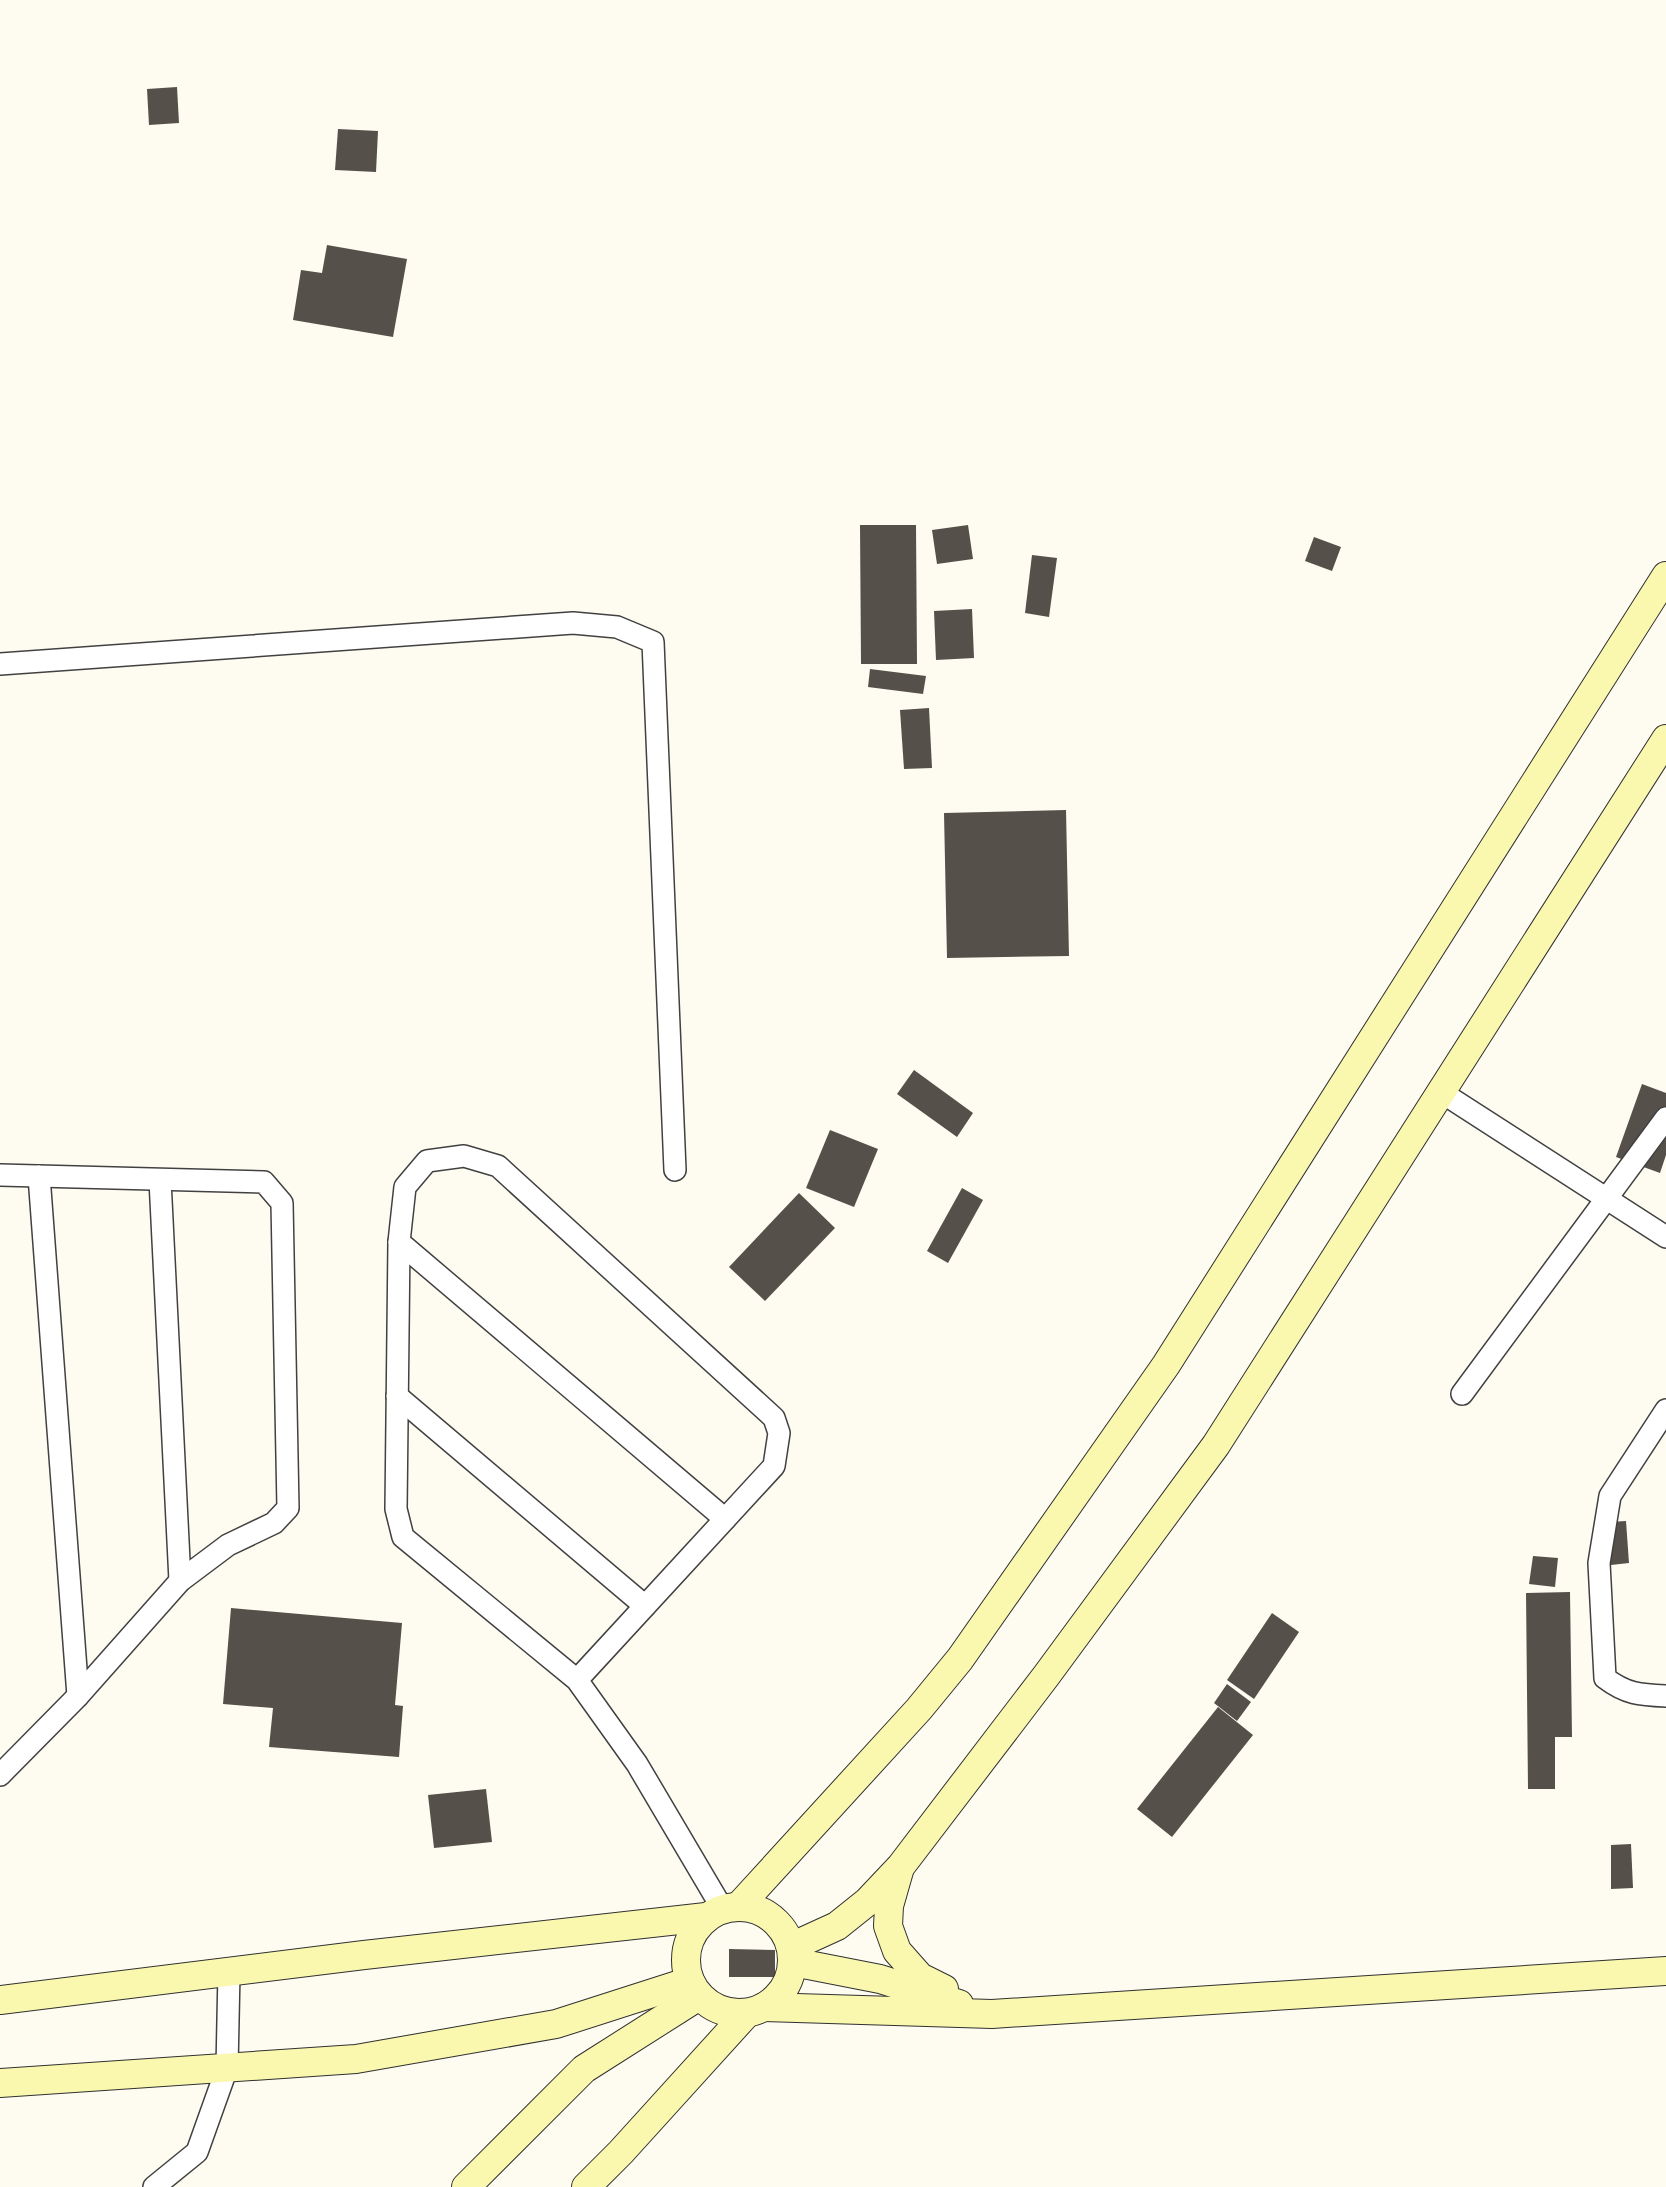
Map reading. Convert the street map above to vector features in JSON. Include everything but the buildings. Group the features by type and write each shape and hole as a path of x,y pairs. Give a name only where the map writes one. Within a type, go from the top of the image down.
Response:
{"main road":[{"path":"1666,576 1166,1365 960,1659 919,1709 723,1910 694,1930 687,1946 685,1963 694,1988 713,2007 730,2013 756,2010 992,2014 1666,1971"},
{"path":"792,1954 837,1926 867,1902 901,1866 1046,1676 1216,1446 1666,739"},
{"path":"901,1866 889,1906 888,1926 897,1951 920,1977 992,2014"},
{"path":"0,2000 723,1910 757,1908 772,1917 784,1930 792,1954 789,1980 779,1996 756,2010 586,2187"},
{"path":"792,1954 992,2014"},
{"path":"0,2083 356,2059 556,2024 694,1988"},
{"path":"466,2187 584,2069 694,1988"}],"lane":[{"path":"0,664 573,623 617,627 653,642 675,1170"},
{"path":"1441,1092 1666,1237"},
{"path":"1462,1394 1666,1118"},
{"path":"577,1680 774,1466 779,1433 774,1418 498,1166 464,1156 427,1161 405,1187 399,1242 396,1509 403,1537 577,1680 637,1764 723,1910"},
{"path":"0,1175 264,1182 282,1204 288,1508 274,1523 228,1544 180,1581 78,1696 0,1775"},
{"path":"39,1176 78,1696"},
{"path":"160,1180 180,1581"},
{"path":"399,1242 725,1518"},
{"path":"397,1396 645,1606"},
{"path":"1666,1410 1610,1496 1599,1563 1605,1678 1620,1689 1641,1695 1666,1696"},
{"path":"154,2187 197,2152 227,2068 229,1972"}]}
